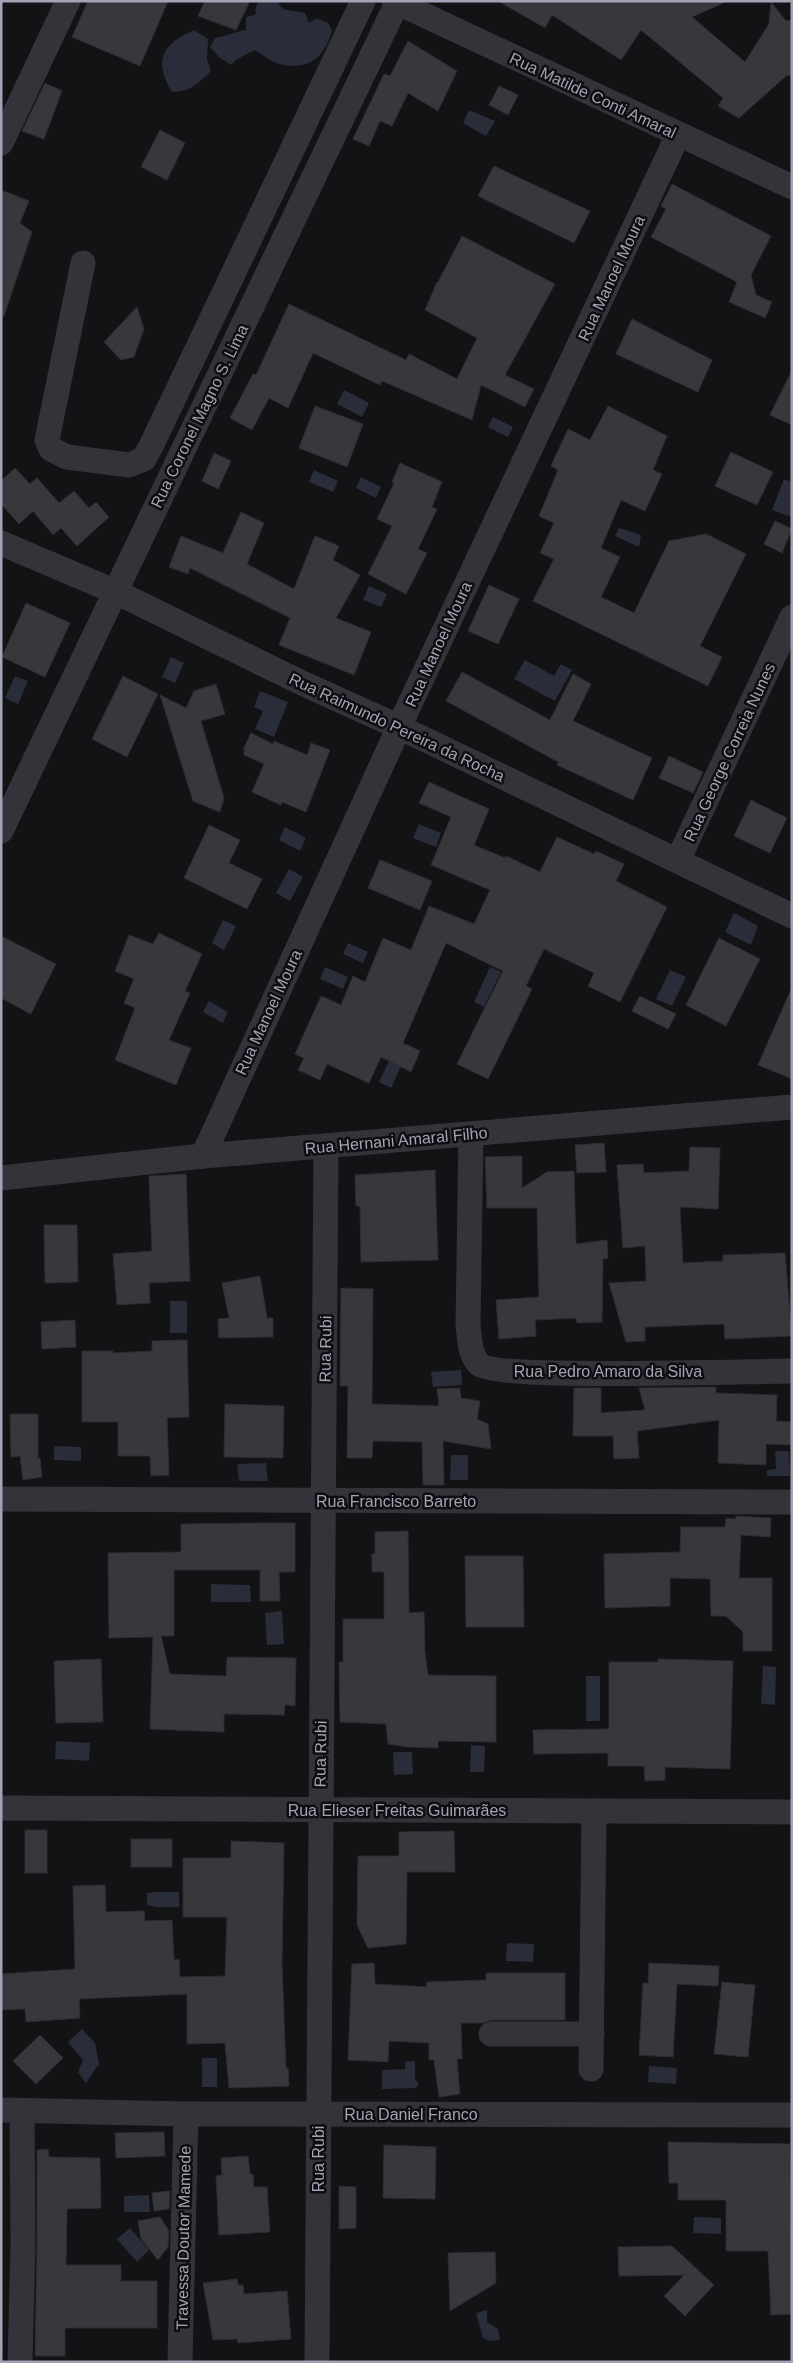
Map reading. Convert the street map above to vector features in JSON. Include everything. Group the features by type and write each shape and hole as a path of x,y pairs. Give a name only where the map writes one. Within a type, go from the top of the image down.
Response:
{"street":[{"path":"1,143 68,1"},
{"path":"83,263 47,440 52,449 67,457 128,465 144,459 152,444 363,1"},
{"name":"Rua Matilde Conti Amaral","path":"396,2 792,188"},
{"name":"Rua Coronel Magno S. Lima","path":"1,831 396,2"},
{"name":"Rua Manoel Moura","path":"203,1156 399,727 678,135"},
{"name":"Rua Raimundo Pereira da Rocha","path":"1,543 116,592 302,683 399,727 792,916"},
{"name":"Rua George Correia Nunes","path":"678,860 792,617"},
{"name":"Rua Hernani Amaral Filho","path":"1,1178 203,1156 792,1107"},
{"name":"Rua Pedro Amaro da Silva","path":"471,1134 468,1325 472,1355 480,1366 505,1371 565,1373 792,1371"},
{"name":"Rua Rubi","path":"317,2362 326,1146"},
{"name":"Rua Francisco Barreto","path":"1,1499 792,1502"},
{"name":"Rua Elieser Freitas Guimarães","path":"1,1808 792,1812"},
{"path":"591,2069 594,1811"},
{"path":"491,2034 592,2034"},
{"path":"12,2111 23,2244 20,2362"},
{"name":"Rua Daniel Franco","path":"12,2111 186,2114 792,2116"},
{"name":"Travessa Doutor Mamede","path":"180,2362 186,2114"}],"water":[{"path":"258,1 277,1 283,9 305,13 309,23 317,18 328,23 332,31 325,49 314,60 299,66 276,63 255,50 237,59 231,65 219,57 210,47 215,38 246,30 246,17 257,14 255,11"},
{"path":"194,30 208,39 207,59 211,71 189,89 172,92 163,71 162,62 164,54 174,41"},
{"path":"469,110 495,121 486,136 463,123"},
{"path":"344,390 369,403 362,417 337,404"},
{"path":"493,417 513,427 508,437 488,427"},
{"path":"314,470 338,481 333,492 309,482"},
{"path":"361,477 381,487 376,498 356,488"},
{"path":"784,479 792,482 792,517 772,510"},
{"path":"619,528 641,535 639,547 615,536"},
{"path":"369,586 387,594 381,607 363,600"},
{"path":"171,657 184,663 175,683 162,677"},
{"path":"525,660 554,676 561,664 572,670 555,701 514,679"},
{"path":"15,676 28,681 18,704 5,698"},
{"path":"260,691 288,702 274,737 255,729 263,711 254,707"},
{"path":"419,824 441,833 436,847 413,838"},
{"path":"285,827 306,838 300,851 279,840"},
{"path":"289,869 303,877 290,901 276,893"},
{"path":"734,913 758,926 751,945 725,932"},
{"path":"223,920 236,926 224,950 212,943"},
{"path":"348,943 368,952 363,963 343,954"},
{"path":"325,967 348,977 343,989 320,979"},
{"path":"490,967 501,972 484,1007 474,1002"},
{"path":"670,970 686,977 672,1006 656,999"},
{"path":"209,1001 228,1012 223,1023 203,1012"},
{"path":"390,1059 402,1064 391,1088 379,1082"},
{"path":"170,1301 187,1301 187,1333 170,1333"},
{"path":"461,1370 462,1385 433,1387 431,1372"},
{"path":"54,1446 81,1447 81,1461 54,1460"},
{"path":"775,1451 789,1451 790,1476 767,1476 767,1470 776,1469"},
{"path":"451,1455 468,1455 468,1480 450,1480"},
{"path":"266,1463 268,1481 239,1481 237,1464"},
{"path":"211,1584 250,1585 251,1602 211,1602"},
{"path":"282,1611 284,1644 267,1645 265,1613"},
{"path":"763,1666 776,1667 775,1705 761,1704"},
{"path":"586,1676 600,1676 600,1721 586,1721"},
{"path":"56,1741 90,1743 89,1761 55,1759"},
{"path":"471,1745 485,1746 484,1772 470,1772"},
{"path":"393,1752 412,1752 413,1774 394,1775"},
{"path":"179,1892 179,1907 147,1905 147,1893"},
{"path":"507,1943 534,1944 533,1962 506,1961"},
{"path":"82,2029 95,2043 99,2064 86,2083 78,2072 83,2060 68,2042"},
{"path":"202,2058 217,2058 217,2087 202,2087"},
{"path":"415,2061 415,2080 419,2083 416,2088 382,2089 382,2070 405,2069 405,2062"},
{"path":"649,2066 677,2068 676,2084 648,2082"},
{"path":"149,2195 150,2212 124,2212 124,2196"},
{"path":"694,2217 721,2218 721,2234 693,2233"},
{"path":"130,2228 149,2250 137,2262 117,2239"},
{"path":"487,2310 487,2322 498,2329 500,2340 490,2341 483,2338 476,2313"}],"building":[{"path":"88,1 168,1 140,66 72,37"},
{"path":"205,1 250,1 236,30 198,16"},
{"path":"498,1 728,1 692,17 745,62 769,24 771,2 786,21 792,20 792,75 786,76 739,118 718,106 723,98 641,30 621,60 552,15 545,28"},
{"path":"408,41 457,71 438,111 408,93 392,126 380,121 369,146 353,139 384,74 390,76"},
{"path":"45,83 62,91 44,139 22,131"},
{"path":"499,86 518,95 508,115 489,105"},
{"path":"160,130 185,143 167,180 141,167"},
{"path":"494,166 590,211 574,243 478,196"},
{"path":"672,184 771,236 751,275 756,295 772,302 765,318 729,302 737,282 651,237 666,209 661,206"},
{"path":"1,190 29,201 20,223 32,232 4,316 1,316"},
{"path":"462,236 555,284 505,375 534,389 525,407 481,385 472,420 382,381 380,385 313,353 288,408 269,398 252,430 230,418 253,374 256,375 289,304 406,360 409,354 457,379 477,338 425,310 437,282"},
{"path":"137,307 144,329 134,357 121,360 104,342"},
{"path":"632,319 712,360 698,392 616,354"},
{"path":"792,370 792,425 770,415"},
{"path":"315,406 363,424 347,467 299,448"},
{"path":"608,406 667,436 653,470 662,474 645,511 621,500 601,548 620,557 601,597 634,613 669,541 706,534 746,554 700,646 722,657 708,686 533,601 554,559 540,553 554,523 539,516 558,470 551,466 568,429 590,440"},
{"path":"731,452 773,472 757,505 715,486"},
{"path":"214,453 231,461 218,489 202,481"},
{"path":"400,463 442,482 432,507 437,509 418,549 427,553 406,594 368,574 392,526 377,519 394,483 392,482"},
{"path":"15,468 30,484 37,478 59,503 74,491 89,508 96,502 109,517 77,546 61,528 53,535 33,511 19,524 1,504 1,481"},
{"path":"241,512 264,523 247,564 294,589 315,536 339,546 333,560 360,575 336,618 371,632 354,675 279,645 290,618 190,568 188,574 169,567 181,536 223,553"},
{"path":"775,521 792,529 782,553 764,544"},
{"path":"489,585 519,599 498,644 468,631"},
{"path":"26,603 70,623 45,677 2,657"},
{"path":"462,672 550,720 573,674 591,684 573,721 652,758 633,800 557,765 558,762 446,701"},
{"path":"123,676 158,694 127,757 92,739"},
{"path":"216,684 225,714 201,721 224,798 220,812 193,801 160,695 186,708 194,691"},
{"path":"251,733 273,744 274,741 307,755 311,743 330,750 306,812 282,802 281,805 252,792 264,764 244,755 244,748"},
{"path":"669,756 703,772 693,793 659,778"},
{"path":"429,782 489,809 474,845 505,858 506,856 540,872 557,837 594,854 596,851 624,864 616,881 667,907 620,1002 588,986 594,973 544,949 526,986 532,989 488,1079 457,1064 503,971 446,943 403,1043 420,1051 411,1072 381,1057 369,1083 327,1064 320,1080 298,1070 304,1058 295,1054 321,996 341,1005 353,976 365,982 383,938 411,950 429,906 474,924 490,890 431,865 451,817 419,803"},
{"path":"751,800 787,818 770,853 734,836"},
{"path":"209,825 240,840 229,863 262,879 247,909 184,878"},
{"path":"380,860 432,881 420,910 368,888"},
{"path":"159,933 202,954 185,991 190,993 169,1040 191,1048 176,1085 115,1060 135,1008 124,1003 134,979 115,971 129,935 153,944"},
{"path":"1,936 56,964 31,1014 1,998"},
{"path":"719,938 760,959 726,1026 686,1005"},
{"path":"792,987 792,1079 758,1065"},
{"path":"640,996 676,1014 668,1029 632,1011"},
{"path":"604,1143 606,1172 577,1173 575,1145"},
{"path":"690,1147 720,1148 718,1209 680,1207 683,1263 723,1261 723,1255 785,1253 792,1336 725,1339 724,1324 645,1327 645,1341 626,1342 609,1283 646,1281 645,1246 623,1248 617,1165 643,1164 644,1173 689,1171"},
{"path":"522,1156 522,1188 547,1172 574,1171 576,1244 607,1240 608,1258 603,1259 602,1322 577,1323 576,1318 535,1320 536,1336 499,1339 496,1300 539,1297 537,1208 487,1208 485,1157"},
{"path":"435,1170 438,1260 361,1262 360,1206 356,1206 355,1175"},
{"path":"186,1174 190,1281 149,1283 150,1303 117,1305 113,1254 152,1251 149,1176"},
{"path":"44,1225 77,1225 78,1282 45,1283"},
{"path":"260,1276 267,1318 273,1318 273,1337 219,1338 218,1319 229,1318 222,1283"},
{"path":"341,1288 373,1289 372,1404 439,1406 437,1389 460,1388 461,1398 480,1401 477,1419 488,1424 491,1449 443,1441 444,1485 423,1485 422,1442 373,1441 372,1458 347,1458 348,1386 340,1386"},
{"path":"75,1320 76,1347 42,1349 41,1322"},
{"path":"187,1340 189,1417 167,1418 169,1475 151,1476 150,1456 118,1456 118,1422 82,1422 82,1351 113,1351 113,1353 152,1351 152,1341"},
{"path":"716,1387 716,1393 777,1395 776,1421 791,1422 791,1445 766,1444 766,1465 718,1463 719,1420 637,1431 639,1458 614,1459 613,1436 573,1436 574,1388 601,1388 601,1413 645,1410 639,1388"},
{"path":"225,1404 284,1406 283,1458 224,1457"},
{"path":"10,1414 38,1414 38,1459 40,1458 42,1477 23,1480 20,1456 11,1457"},
{"path":"736,1516 771,1518 770,1537 741,1535 739,1578 772,1578 772,1651 743,1651 743,1632 726,1616 711,1616 710,1579 670,1578 670,1606 605,1608 604,1554 680,1552 681,1527 725,1527 726,1518 735,1519"},
{"path":"295,1523 295,1572 279,1572 280,1601 260,1601 260,1570 174,1570 174,1636 161,1636 170,1674 226,1676 227,1657 296,1658 295,1706 285,1705 284,1715 224,1714 224,1732 150,1729 153,1637 109,1638 108,1553 181,1552 181,1524"},
{"path":"408,1531 409,1613 424,1612 425,1652 428,1675 496,1676 496,1742 438,1741 438,1748 408,1747 388,1744 386,1724 340,1722 339,1662 343,1662 343,1619 384,1619 384,1572 372,1572 372,1554 375,1554 375,1532"},
{"path":"465,1556 523,1556 524,1627 466,1627"},
{"path":"101,1659 103,1722 56,1723 54,1661"},
{"path":"658,1659 733,1661 730,1769 665,1767 665,1780 645,1781 644,1766 608,1766 608,1753 534,1754 533,1730 609,1729 609,1662 658,1662"},
{"path":"25,1830 47,1830 47,1873 25,1873"},
{"path":"454,1831 455,1872 407,1872 406,1944 368,1948 357,1925 358,1856 399,1856 399,1832"},
{"path":"131,1839 172,1839 172,1867 131,1867"},
{"path":"231,1841 284,1843 282,1964 286,2068 288,2068 289,2086 229,2088 225,2043 187,2044 187,1994 79,1999 80,2018 26,2022 25,2009 1,2010 1,1974 75,1969 73,1886 105,1885 106,1912 144,1911 145,1921 172,1920 174,1960 179,1959 180,1977 225,1976 227,1917 183,1917 183,1858 231,1858"},
{"path":"374,1963 375,1984 427,1987 426,1982 486,1980 486,1973 565,1973 565,2020 491,2020 482,2023 461,2023 462,2059 457,2059 460,2094 439,2097 434,2060 429,2060 429,2043 389,2041 388,2062 348,2060 352,1964"},
{"path":"649,1963 719,1966 718,1986 677,1984 673,2057 639,2055 643,1983 648,1983"},
{"path":"722,1982 755,1985 748,2057 714,2054"},
{"path":"40,2035 63,2058 36,2084 13,2061"},
{"path":"164,2132 165,2156 116,2158 115,2133"},
{"path":"668,2142 790,2144 792,2314 771,2315 768,2251 726,2251 726,2200 678,2200 678,2183 669,2183"},
{"path":"384,2145 436,2147 435,2199 383,2198"},
{"path":"48,2149 49,2157 100,2158 101,2208 67,2209 66,2265 121,2265 121,2281 157,2281 157,2328 65,2328 65,2356 35,2356 37,2150"},
{"path":"248,2156 254,2187 267,2187 270,2232 219,2235 216,2176 222,2175 221,2158"},
{"path":"339,2186 356,2187 356,2228 339,2229"},
{"path":"170,2191 169,2209 154,2211 152,2193"},
{"path":"160,2217 169,2231 168,2247 158,2260 141,2239 138,2221"},
{"path":"672,2246 714,2285 685,2316 664,2296 684,2275 619,2276 618,2247"},
{"path":"495,2252 496,2283 450,2311 448,2253"},
{"path":"237,2279 238,2285 243,2285 244,2294 287,2291 291,2339 238,2343 237,2339 213,2340 203,2283"}]}
